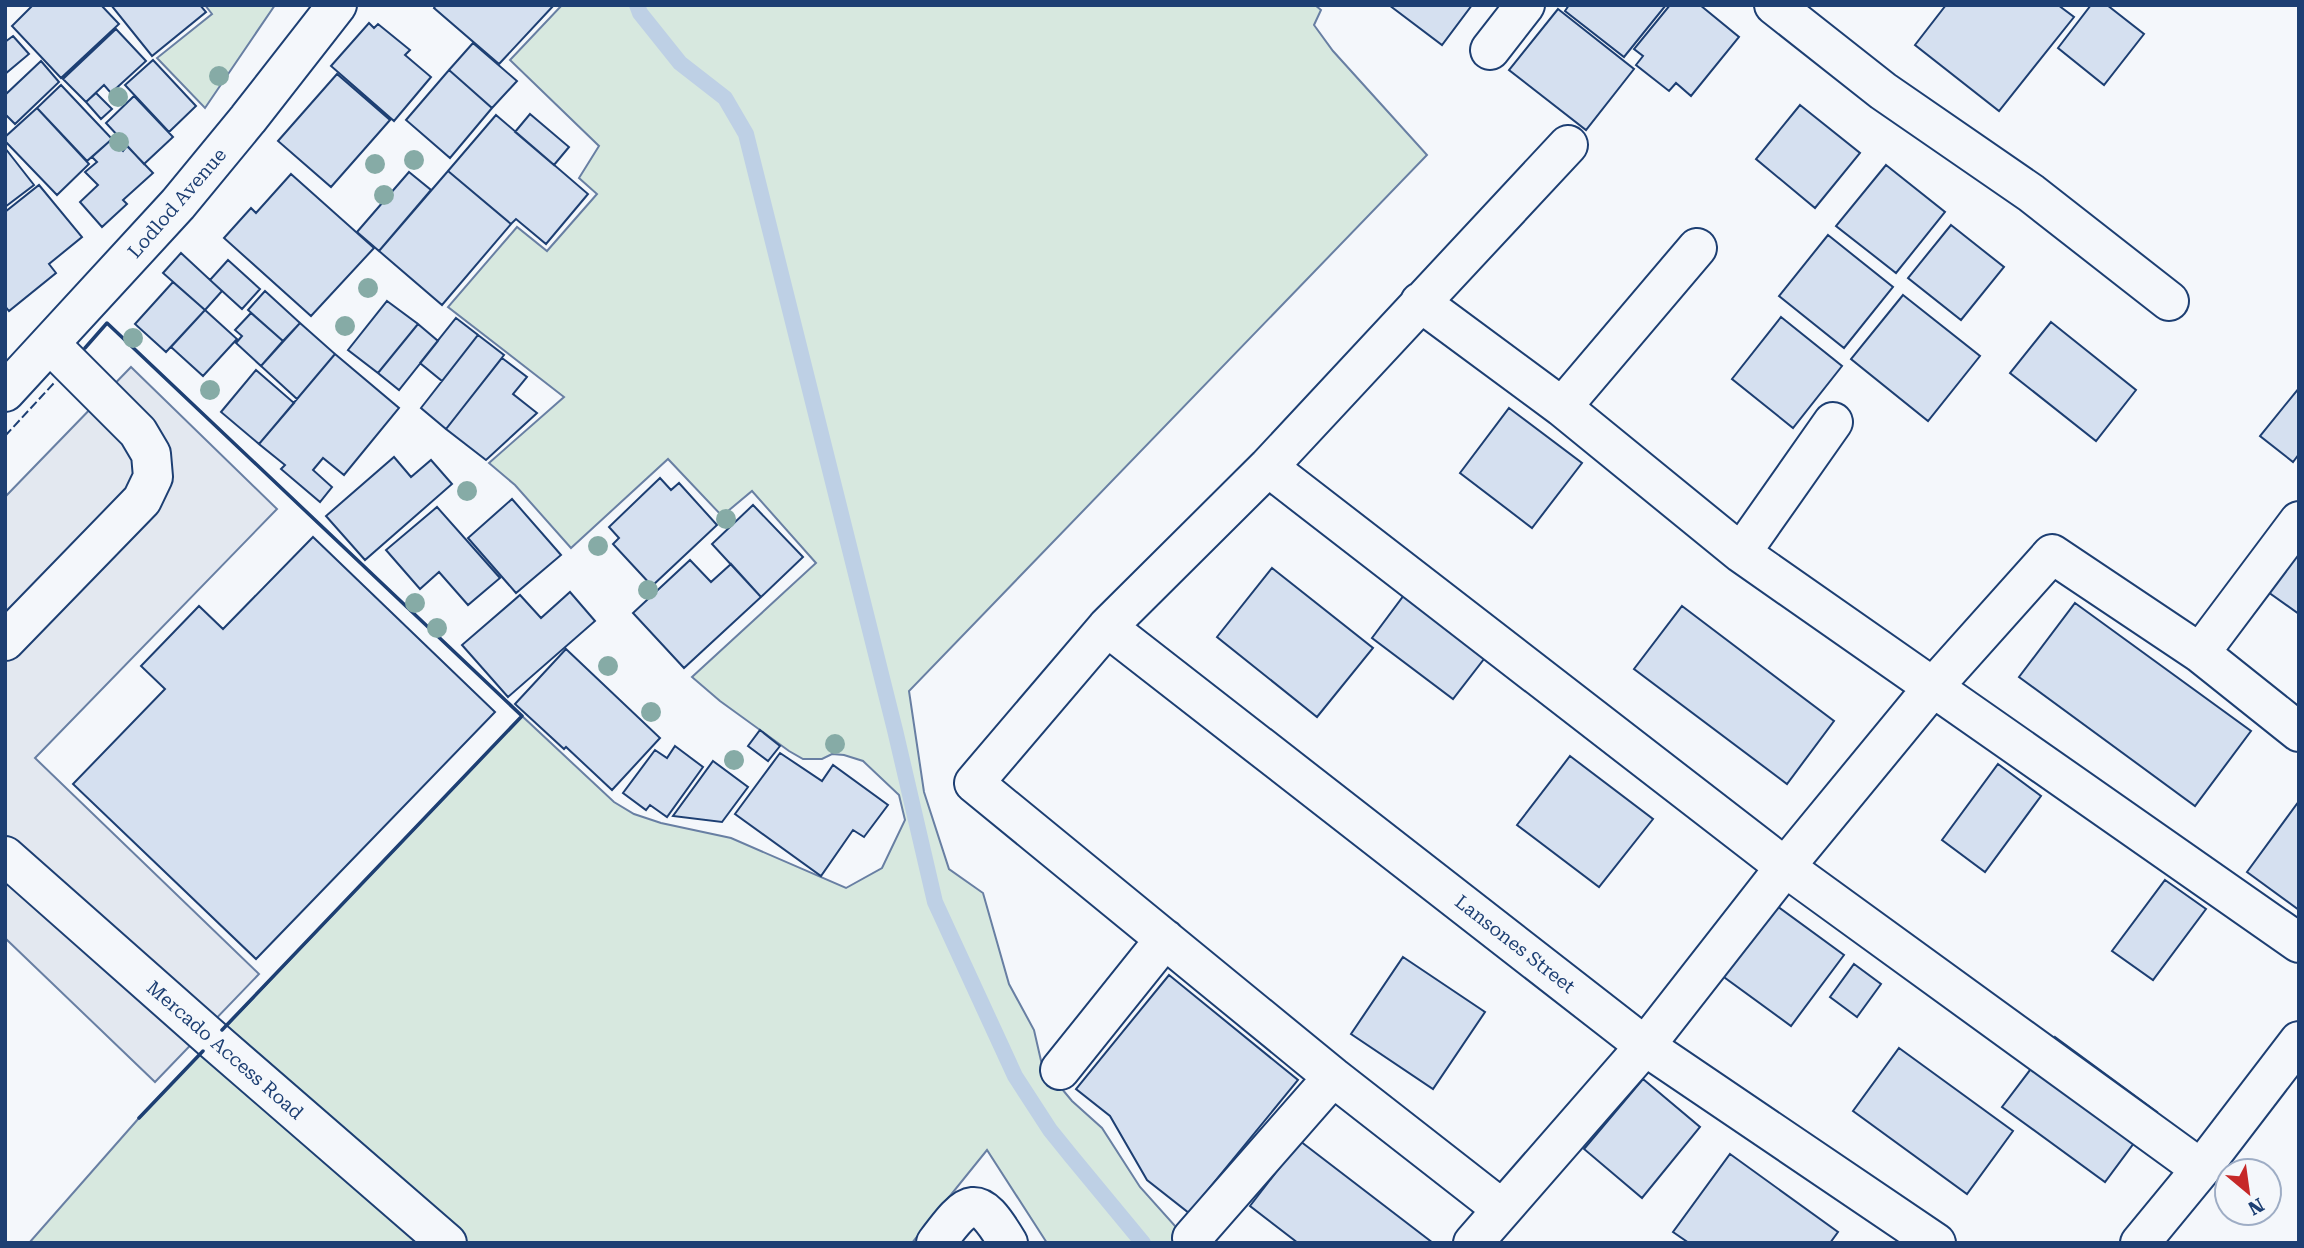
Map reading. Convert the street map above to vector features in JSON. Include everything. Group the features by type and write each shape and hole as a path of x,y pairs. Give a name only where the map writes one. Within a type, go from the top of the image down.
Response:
{"street":[{"name":"Lodlod Avenue","path":"5,392 203,174 337,5"},
{"path":"1490,50 1525,5"},
{"path":"1774,5 1883,92 2021,185 2169,301"},
{"path":"1502,1209 1333,1077 974,783 1107,627 1268,467 1568,145"},
{"path":"1562,407 1697,248"},
{"path":"1420,302 1562,407 1741,552 2299,943"},
{"path":"5,641 142,500 153,477 151,454 138,432 50,344"},
{"path":"1741,552 1833,422"},
{"path":"1268,467 1785,867 2202,1169"},
{"path":"2200,653 2299,521"},
{"path":"1473,1243 1645,1046 1785,867 1934,686 2052,554 2200,653 2299,732"},
{"name":"Lansones Street","path":"1107,627 1645,1046 1936,1243"},
{"name":"Mercado Access Road","path":"5,856 447,1243"},
{"path":"1060,1070 1165,939"},
{"path":"2140,1243 2202,1169 2299,1041"},
{"path":"1192,1238 1333,1077"},
{"path":"936,1243 957,1214 967,1208 978,1207 989,1214 1008,1243"}],"shaded area":[{"path":"205,5 275,5 205,108 157,58 212,14"},
{"path":"562,5 1315,5 1321,10 1314,25 1333,51 1427,155 909,691 924,792 949,869 983,893 1009,984 1034,1030 1042,1065 1072,1101 1102,1128 1140,1187 1176,1227 1174,1237 1179,1243 1047,1243 987,1150 912,1243 29,1243 139,1118 522,716 614,802 634,814 661,823 731,838 846,888 882,868 905,820 899,795 863,761 832,754 822,759 803,759 720,701 692,677 816,563 752,491 722,516 668,459 571,548 515,485 489,463 564,397 448,307 517,227 547,251 597,194 579,178 599,146 510,60"},
{"path":"131,367 277,509 35,758 259,974 155,1082 5,938 5,497"}],"building":[{"path":"33,5 101,5 119,24 61,78 12,26"},
{"path":"111,5 200,5 206,12 152,56"},
{"path":"436,5 554,5 499,64 434,8"},
{"path":"1389,5 1472,5 1442,45"},
{"path":"1569,5 1666,5 1624,57 1565,11"},
{"path":"1670,5 1700,5 1739,37 1691,96 1676,83 1669,91 1636,65 1643,56 1634,49"},
{"path":"1946,5 2058,5 2074,17 1999,111 1915,45"},
{"path":"2091,5 2107,5 2144,34 2104,85 2058,48"},
{"path":"1558,9 1634,69 1586,130 1509,70"},
{"path":"369,23 374,28 378,24 410,50 405,55 431,77 394,121 331,66"},
{"path":"116,29 146,61 111,93 104,85 86,102 63,79"},
{"path":"13,36 29,54 5,74 5,42"},
{"path":"473,43 517,81 492,108 449,70"},
{"path":"153,60 196,106 169,132 125,85"},
{"path":"41,61 59,82 15,124 5,114 5,95"},
{"path":"449,70 492,108 450,158 406,120"},
{"path":"337,74 390,120 331,187 278,141"},
{"path":"61,85 112,139 87,161 37,108"},
{"path":"96,93 112,109 101,119 86,102"},
{"path":"134,96 173,137 144,164 106,123"},
{"path":"1800,105 1860,153 1815,208 1756,159"},
{"path":"37,108 89,164 57,195 5,141 5,137"},
{"path":"530,114 569,147 554,165 515,132"},
{"path":"496,115 588,194 546,244 516,219 511,224 448,171"},
{"path":"112,139 123,151 127,146 153,173 123,200 127,204 102,227 80,202 98,185 85,172 97,162 92,157"},
{"path":"5,148 34,185 5,207"},
{"path":"1886,165 1945,212 1896,273 1836,226"},
{"path":"448,171 511,224 442,305 379,251"},
{"path":"409,172 431,190 379,251 357,232"},
{"path":"291,174 374,248 311,316 224,238 251,208 256,213"},
{"path":"39,185 82,237 49,264 56,273 9,311 5,306 5,212"},
{"path":"1951,225 2004,267 1961,320 1908,278"},
{"path":"1828,235 1893,287 1844,348 1779,296"},
{"path":"181,253 222,291 205,310 163,273"},
{"path":"228,260 260,289 242,309 210,280"},
{"path":"173,282 205,310 166,352 135,324"},
{"path":"265,291 300,323 283,341 248,310"},
{"path":"1903,295 1980,356 1928,421 1851,359"},
{"path":"387,301 418,324 378,373 348,350"},
{"path":"205,310 237,339 203,376 171,347"},
{"path":"251,313 283,341 261,366 236,343 242,336 235,330"},
{"path":"1781,317 1842,366 1793,428 1732,379"},
{"path":"456,318 478,335 442,381 420,363"},
{"path":"2051,322 2136,390 2096,441 2010,373"},
{"path":"300,323 335,354 297,399 261,366"},
{"path":"418,324 438,341 399,390 378,373"},
{"path":"478,335 504,355 446,429 421,408"},
{"path":"335,354 399,408 344,475 323,458 313,470 332,487 320,502 281,469 285,465 259,444"},
{"path":"502,358 527,377 513,394 537,413 486,460 446,429"},
{"path":"256,370 294,403 259,444 221,412"},
{"path":"2299,388 2299,454 2293,462 2260,436"},
{"path":"1509,408 1582,463 1532,528 1460,473"},
{"path":"394,457 411,477 431,460 452,484 365,560 326,516"},
{"path":"660,478 671,490 679,483 717,525 652,586 613,544 619,538 609,527"},
{"path":"512,499 561,555 516,593 468,538"},
{"path":"753,505 803,557 761,597 712,544"},
{"path":"437,507 500,578 468,605 439,572 420,589 386,550"},
{"path":"313,537 495,712 256,959 73,784 165,689 141,666 199,606 223,629"},
{"path":"2299,537 2299,614 2261,587"},
{"path":"690,560 711,582 731,564 761,597 684,668 633,613"},
{"path":"1272,568 1373,648 1317,717 1217,637"},
{"path":"1419,575 1501,637 1453,699 1372,638"},
{"path":"570,592 595,621 508,697 462,645 520,595 541,618"},
{"path":"2075,603 2251,731 2195,806 2019,677"},
{"path":"1682,606 1834,721 1787,784 1634,669"},
{"path":"566,649 660,738 612,790 515,704"},
{"path":"760,730 780,746 768,761 748,746"},
{"path":"675,746 703,767 667,817 650,805 646,810 623,793 655,750 667,758"},
{"path":"780,753 822,781 833,765 888,805 864,837 853,830 821,876 735,814"},
{"path":"1570,756 1653,819 1599,887 1517,825"},
{"path":"713,761 748,787 722,822 673,816"},
{"path":"1998,764 2041,796 1985,872 1942,840"},
{"path":"2299,801 2299,910 2247,872"},
{"path":"2165,880 2206,909 2153,980 2112,951"},
{"path":"1770,901 1844,955 1791,1026 1717,972"},
{"path":"1403,957 1485,1012 1433,1089 1351,1034"},
{"path":"1854,964 1881,984 1857,1017 1830,997"},
{"path":"1169,975 1298,1080 1189,1213 1147,1180 1110,1116 1076,1089"},
{"path":"2055,1037 2157,1112 2105,1182 2002,1107"},
{"path":"1899,1048 2013,1131 1967,1194 1853,1111"},
{"path":"1643,1079 1700,1127 1642,1198 1584,1149"},
{"path":"1300,1141 1433,1243 1298,1243 1250,1206"},
{"path":"1730,1154 1838,1232 1830,1243 1689,1243 1673,1232"}],"waterway":[{"path":"637,5 640,13 680,63 725,98 746,134 895,730 935,902 1015,1076 1050,1130 1143,1243"}],"fence":[{"path":"5,436 54,383"}],"wall":[{"path":"85,348 107,323 522,716 222,1030"},
{"path":"139,1118 203,1051"}]}
